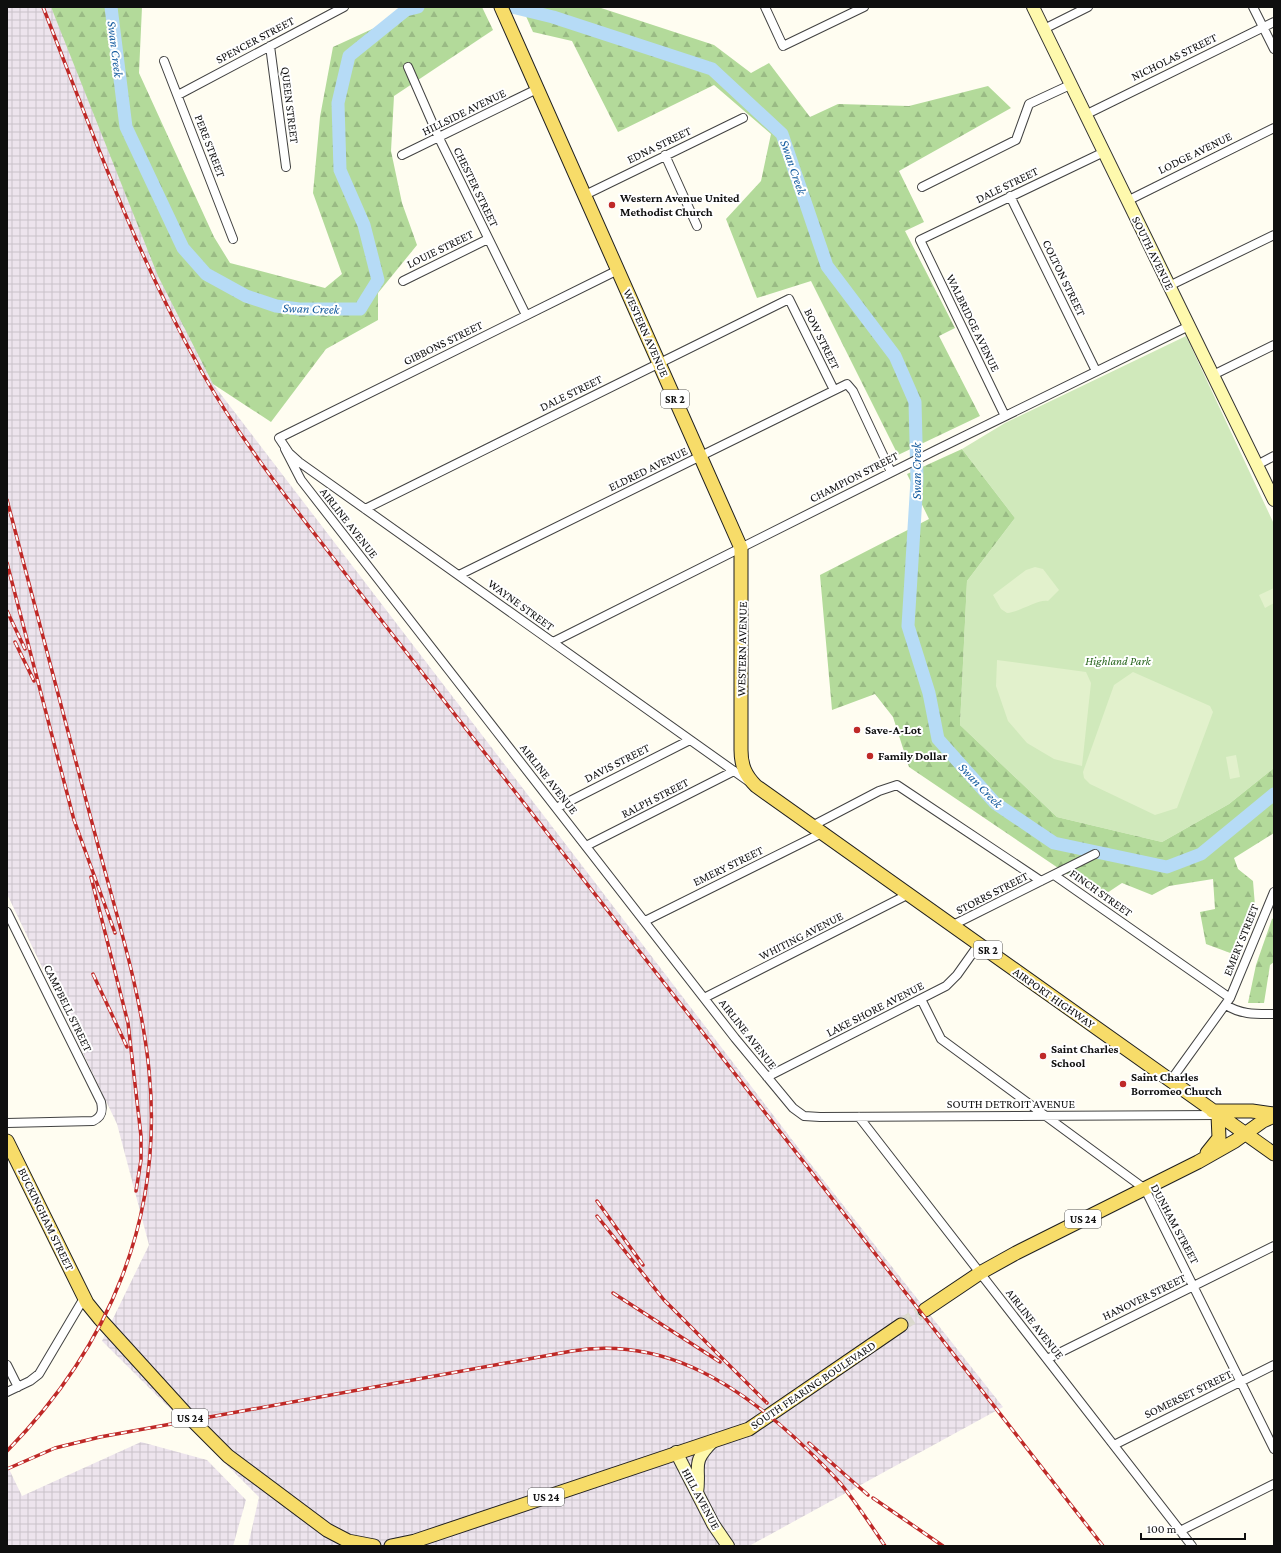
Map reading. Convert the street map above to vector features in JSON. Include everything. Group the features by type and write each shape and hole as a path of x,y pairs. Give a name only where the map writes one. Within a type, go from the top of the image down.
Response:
{"main road":[{"name":"WESTERN AVENUE","path":"501,7 741,548 741,755 746,775 756,786"},
{"name":"AIRPORT HIGHWAY","path":"756,786 1274,1154"},
{"path":"1198,1162 1219,1138 1215,1113 1252,1111 1274,1115"},
{"name":"US 24","path":"924,1310 980,1273 1016,1253 1198,1162 1246,1134 1263,1121 1274,1115"},
{"name":"BUCKINGHAM STREET","path":"7,1141 84,1298"},
{"name":"US 24","path":"84,1298 100,1319 228,1456 326,1530 348,1541 374,1546"},
{"name":"SOUTH FEARING BOULEVARD","path":"676,1452 749,1429 902,1326"},
{"name":"US 24","path":"391,1546 422,1539 676,1452"}],"street":[{"name":"SPENCER STREET","path":"178,95 344,7"},
{"path":"766,7 784,46 864,7"},
{"name":"SOUTH AVENUE","path":"1033,7 1274,500"},
{"path":"1044,29 1088,7"},
{"path":"1254,7 1274,49"},
{"name":"NICHOLAS STREET","path":"1085,114 1274,22"},
{"name":"QUEEN STREET","path":"270,46 286,167"},
{"name":"PERE STREET","path":"164,61 233,239"},
{"name":"CHESTER STREET","path":"408,67 439,138 526,315"},
{"path":"922,187 1016,140 1029,104 1070,85"},
{"name":"HILLSIDE AVENUE","path":"402,155 537,89"},
{"name":"EDNA STREET","path":"585,195 743,118"},
{"name":"LODGE AVENUE","path":"1128,200 1274,128"},
{"name":"DALE STREET","path":"920,240 1104,152"},
{"path":"665,155 697,226"},
{"name":"COLTON STREET","path":"1010,196 1096,371"},
{"path":"1169,286 1274,235"},
{"name":"LOUIE STREET","path":"403,281 488,239"},
{"name":"WALBRIDGE AVENUE","path":"920,240 1005,416"},
{"name":"GIBBONS STREET","path":"279,438 618,270"},
{"name":"DALE STREET","path":"365,508 789,299"},
{"name":"BOW STREET","path":"789,299 834,390"},
{"name":"CHAMPION STREET","path":"553,642 901,467 1189,326"},
{"path":"1213,375 1274,345"},
{"name":"ELDRED AVENUE","path":"459,575 847,384 853,391 891,472"},
{"name":"WAYNE STREET","path":"279,438 285,449 299,462 756,786"},
{"name":"AIRLINE AVENUE","path":"285,449 300,480 704,998 793,1108 804,1116"},
{"path":"1257,465 1274,456"},
{"name":"DAVIS STREET","path":"556,808 690,740"},
{"name":"RALPH STREET","path":"586,846 734,771"},
{"name":"EMERY STREET","path":"645,921 817,829 879,791 897,785 1041,881"},
{"path":"1054,875 1095,854"},
{"name":"FINCH STREET","path":"1041,881 1054,875 1228,1002 1235,1011 1246,1014 1274,1014"},
{"name":"STORRS STREET","path":"953,925 1041,881"},
{"name":"EMERY STREET","path":"1171,1080 1228,1002 1274,892"},
{"name":"WHITING AVENUE","path":"704,998 909,894"},
{"name":"CAMPBELL STREET","path":"7,912 101,1102 102,1111 100,1116 93,1121 7,1123"},
{"name":"LAKE SHORE AVENUE","path":"767,1077 946,986 957,975 979,944"},
{"name":"DUNHAM STREET","path":"921,999 941,1039 1048,1116 1145,1189 1274,1449"},
{"name":"SOUTH DETROIT AVENUE","path":"804,1116 1048,1116 1215,1113"},
{"name":"AIRLINE AVENUE","path":"858,1117 1192,1546"},
{"name":"HANOVER STREET","path":"1047,1359 1274,1246"},
{"path":"7,1392 34,1379 41,1371 84,1298"},
{"path":"7,1365 18,1387"},
{"name":"SOMERSET STREET","path":"1114,1445 1274,1365"},
{"path":"697,1493 699,1478 697,1461 699,1456 713,1441"},
{"name":"HILL AVENUE","path":"676,1452 713,1524 728,1546"},
{"path":"1180,1531 1274,1484"},
{"path":"713,1524 719,1546"}],"shaded area":[{"path":"7,7 51,7 213,384 813,1167 1003,1407 749,1546 248,1546 259,1497 102,1341 149,1245 117,1124 7,894"},
{"path":"141,1442 207,1460 246,1500 233,1546 7,1546 7,1465 22,1496"}],"green space":[{"path":"51,7 142,7 139,73 214,237 230,263 325,288 342,274 313,193 320,117 333,47 420,7 482,7 493,30 394,96 391,151 402,203 417,245 378,293 378,320 326,349 271,422 213,384 158,276"},
{"path":"522,7 598,7 714,45 751,73 769,63 810,117 838,104 909,106 988,86 1011,108 899,171 924,222 905,231 955,328 939,336 980,416 898,455 811,281 757,298 726,219 761,181 771,134 714,85 618,132 572,41 533,32"},
{"name":"Highland Park","path":"1186,336 1274,524 1274,768 1229,804 1162,842 1057,817 960,725 967,581 1015,518 962,449 1005,423"},
{"path":"962,449 1015,518 967,581 960,725 1057,817 1162,842 1229,804 1274,768 1274,833 1234,858 1238,869 1253,881 1255,906 1233,954 1206,944 1200,912 1215,909 1213,879 1169,886 1152,895 1122,883 1101,897 909,767 893,717 875,694 832,710 820,575 929,519 907,474"},
{"path":"1035,567 1043,569 1059,590 1048,601 1039,602 1007,613 1001,609 993,595 1026,570"},
{"path":"1274,588 1274,603 1265,608 1259,595"},
{"path":"997,660 1086,672 1091,683 1082,766 1054,759 1027,743 1008,721 996,686"},
{"path":"1133,672 1210,706 1213,712 1177,808 1155,815 1090,784 1084,778 1083,772 1114,685"},
{"path":"1236,755 1240,777 1230,779 1226,757"},
{"path":"1274,918 1274,962 1270,965 1264,1003 1248,1003 1256,965 1272,919"}],"waterway":[{"name":"Swan Creek","path":"111,7 126,127 183,248 206,274 246,296 276,306 299,309 360,309 378,280 364,225 340,170 338,103 349,56 406,10 418,7"},
{"name":"Swan Creek","path":"512,7 553,17 712,69 782,134 827,266 895,356 915,402 917,480 908,626 929,693 938,739 995,803 1054,843 1167,867 1201,854 1274,794"}],"tunnel":[{"path":"901,1325 925,1310"}],"railway":[{"path":"43,7 136,240 179,330 203,374 238,430 357,589 1103,1546"},
{"path":"7,500 134,980 149,1070 151,1125 147,1177 138,1228 122,1277 101,1324 74,1368 43,1411 7,1451"},
{"path":"7,563 74,820 115,933"},
{"path":"7,611 25,649"},
{"path":"15,642 34,681"},
{"path":"91,877 128,1023 141,1136 141,1160 136,1191"},
{"path":"93,974 127,1047"},
{"path":"597,1201 643,1265"},
{"path":"597,1216 664,1300 767,1403"},
{"path":"613,1293 720,1362"},
{"path":"7,1469 55,1448 100,1437 572,1351 604,1348 635,1351 664,1357 692,1367 719,1381 745,1398 770,1416 824,1466 841,1484 885,1546"},
{"path":"809,1443 868,1495"},
{"path":"873,1498 943,1546"}],"place":[{"name":"Western Avenue United Methodist Church","path":"612,205"},
{"name":"Save-A-Lot","path":"857,730"},
{"name":"Family Dollar","path":"870,756"},
{"name":"Saint Charles School","path":"1043,1056"},
{"name":"Saint Charles Borromeo Church","path":"1123,1084"}]}
